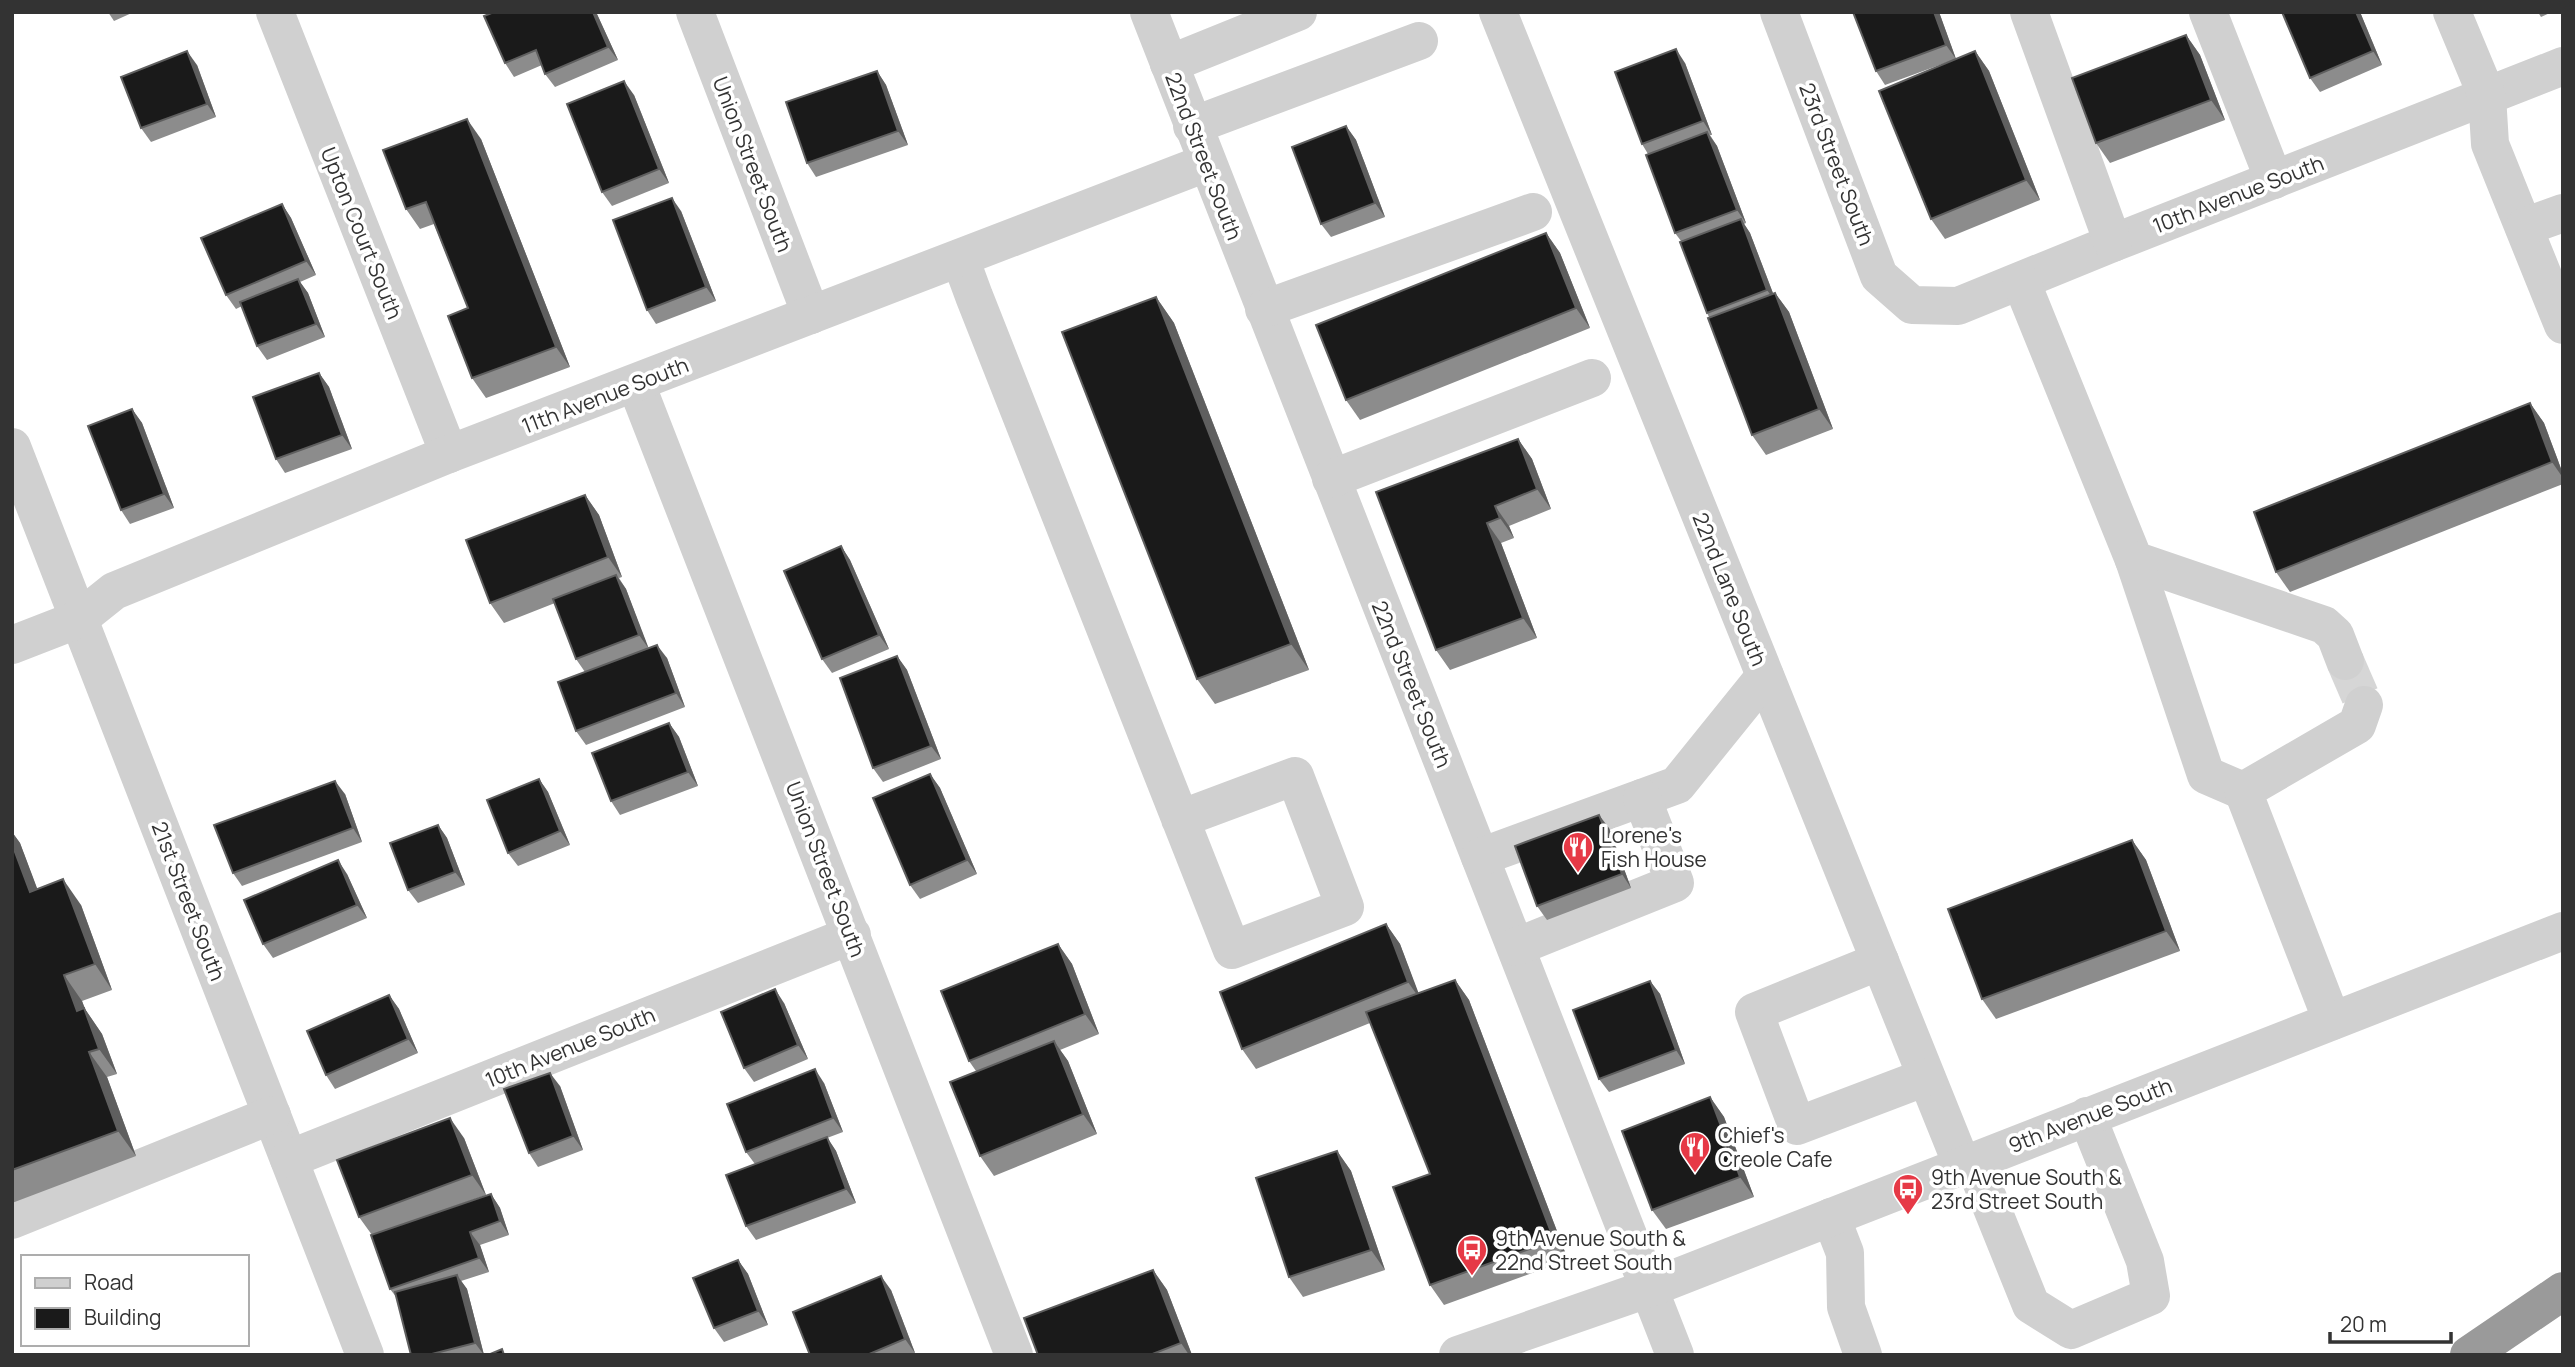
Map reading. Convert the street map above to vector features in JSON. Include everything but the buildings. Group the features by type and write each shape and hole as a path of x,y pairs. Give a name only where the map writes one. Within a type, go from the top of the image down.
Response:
{"highway":[{"path":"2469,1355 2563,1291"}],"street":[{"name":"Upton Court South","path":"275,12 449,454"},
{"name":"Union Street South","path":"695,12 811,315"},
{"name":"22nd Street South","path":"1149,12 1675,1355"},
{"path":"1169,64 1298,12"},
{"name":"22nd Lane South","path":"1498,12 1926,1077 2031,1305 2071,1329 2151,1296 2145,1261 2087,1116"},
{"name":"23rd Street South","path":"1779,12 1879,276 1912,305"},
{"path":"2029,12 2113,243"},
{"path":"2208,12 2274,180"},
{"path":"2452,12 2487,96 2490,144 2563,325"},
{"path":"1192,127 1419,41"},
{"name":"10th Avenue South","path":"1912,305 1958,306 2563,66"},
{"name":"11th Avenue South","path":"12,645 79,619 114,591 449,454 1206,163"},
{"path":"1264,309 1533,212"},
{"path":"2524,227 2563,213"},
{"path":"960,258 1180,819 1232,950 1345,907 1295,776 1180,819"},
{"path":"2021,281 2134,560 2206,775 2243,791 2332,1021"},
{"path":"1331,479 1592,377"},
{"name":"Union Street South","path":"636,384 1014,1355"},
{"name":"21st Street South","path":"12,447 365,1355"},
{"path":"2134,560 2324,625 2335,635 2345,661"},
{"path":"1480,857 1677,785 1765,676"},
{"path":"2243,791 2357,725 2364,705"},
{"path":"1516,947 1675,883 1642,798"},
{"name":"9th Avenue South","path":"1458,1355 1650,1288 2563,931"},
{"name":"10th Avenue South","path":"289,1159 852,935"},
{"path":"1880,961 1754,1012 1797,1126 1926,1077"},
{"path":"12,1220 272,1115"},
{"path":"1831,1217 1845,1253 1846,1307 1863,1355"}],"tunnel":[{"path":"2345,661 2364,705"}],"place":[{"name":"Lorene's Fish House","path":"1578,874"},
{"name":"Chief's Creole Cafe","path":"1695,1174"},
{"name":"9th Avenue South & 23rd Street South","path":"1908,1216"},
{"name":"9th Avenue South & 22nd Street South","path":"1472,1277"}]}
